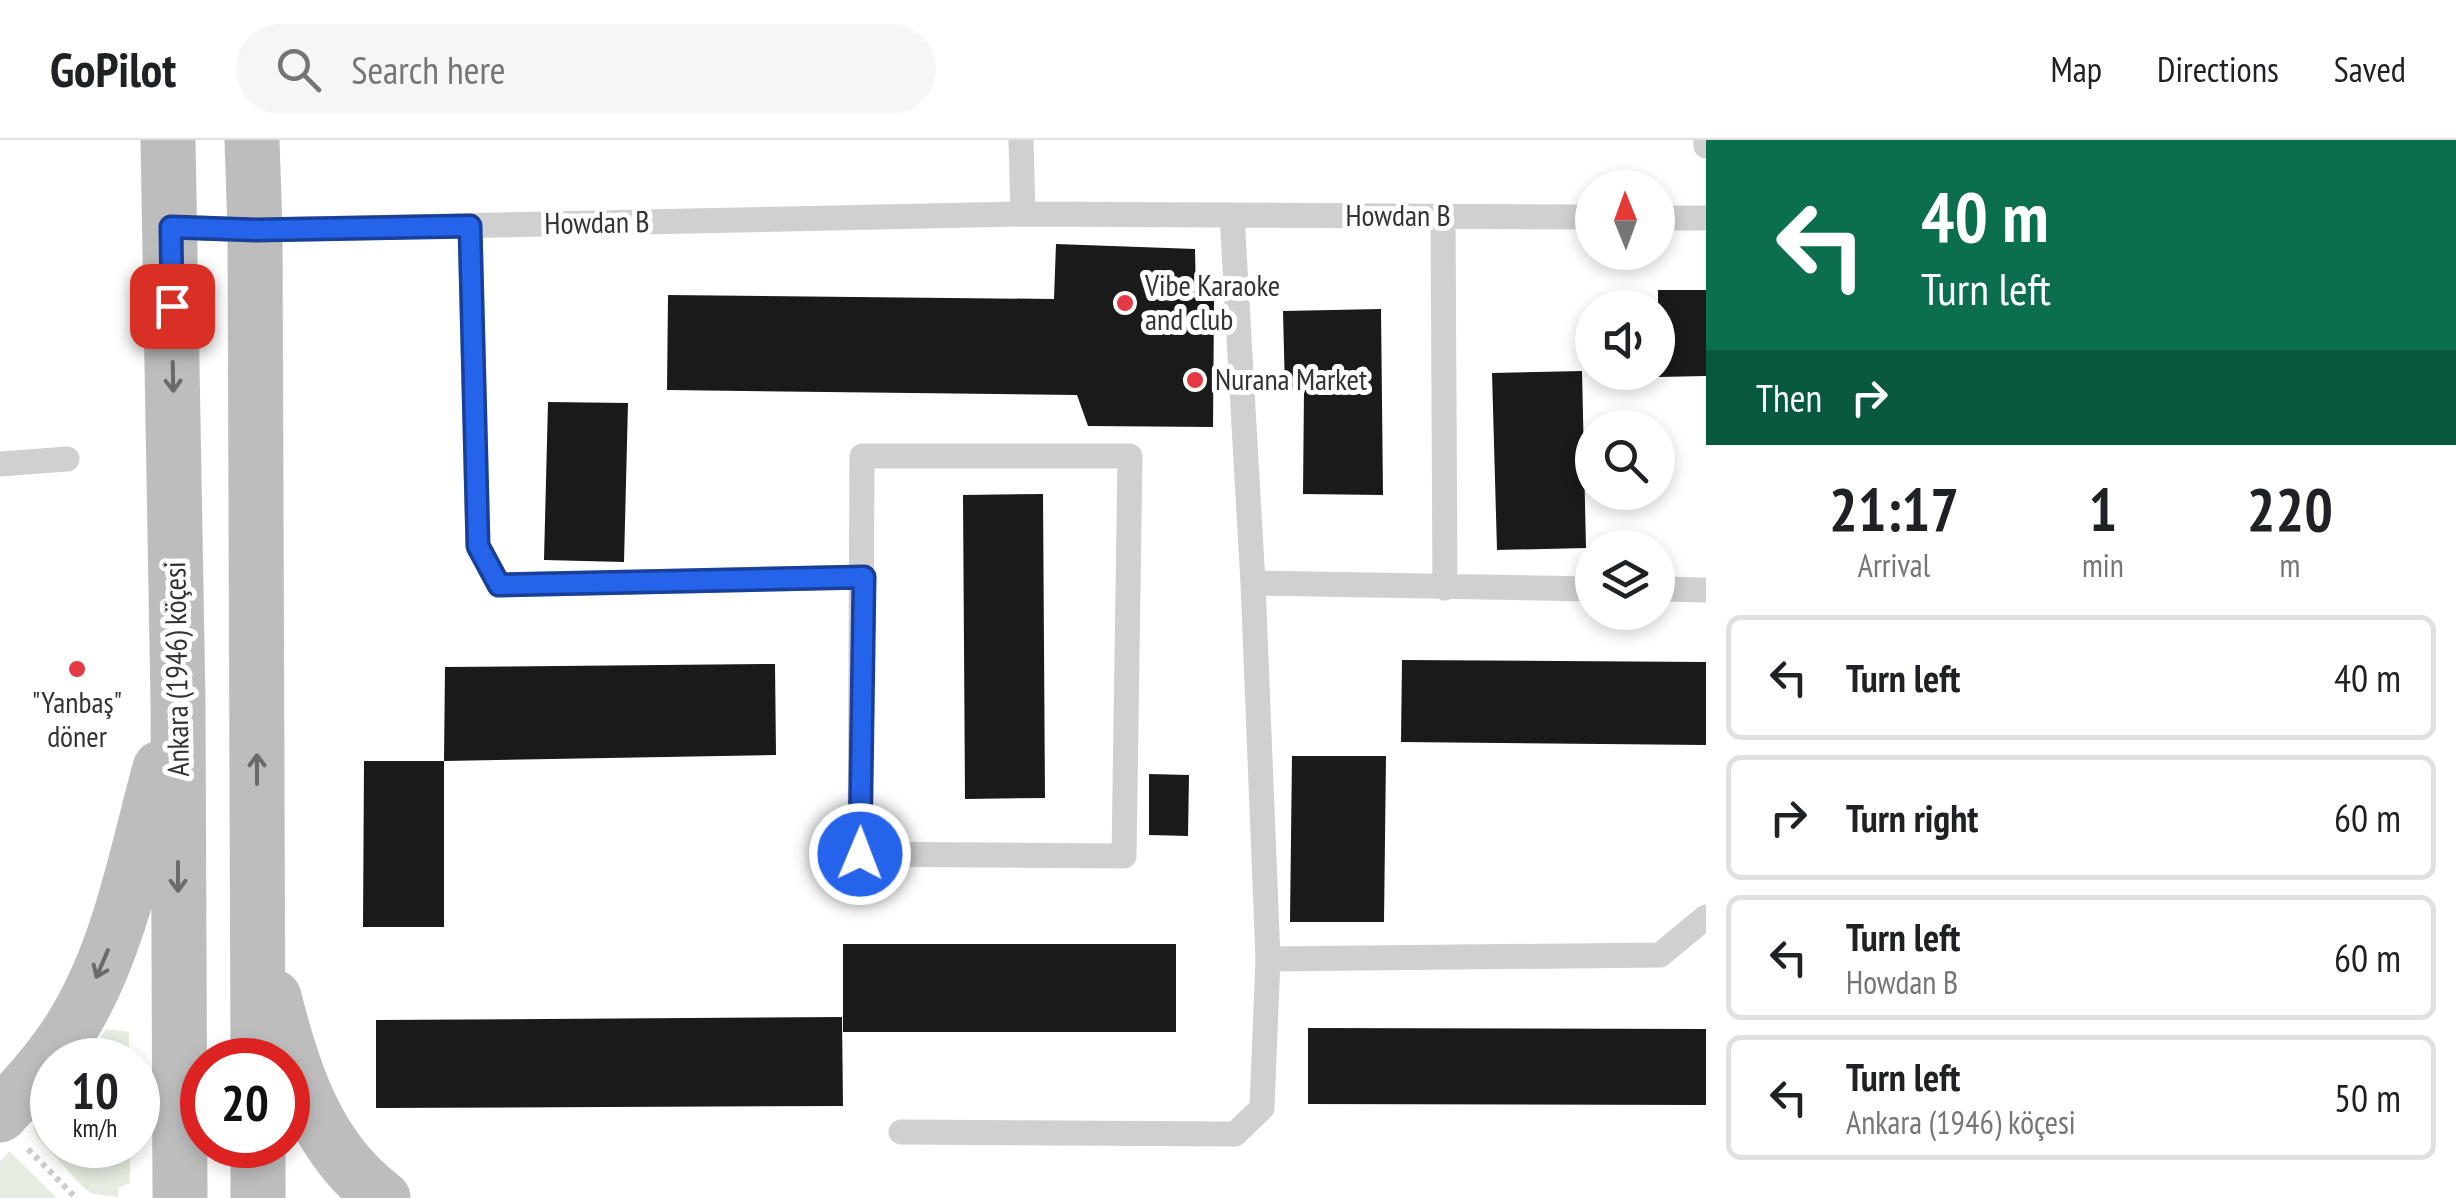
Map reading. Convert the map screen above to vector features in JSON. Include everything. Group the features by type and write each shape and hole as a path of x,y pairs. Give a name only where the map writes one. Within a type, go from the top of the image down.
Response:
{"main road":[{"name":"Ankara (1946) köçesi","path":"168,140 178,702 180,1198"},
{"path":"252,140 256,230 258,1038"},
{"path":"10,1128 77,1019 114,938 178,702"},
{"path":"258,936 286,1044 315,1119 342,1162 384,1198"},
{"path":"258,1168 258,1198"}],"lane":[{"path":"1021,140 1022,214"},
{"name":"Howdan B","path":"171,227 256,230 1022,214 1575,218"},
{"path":"901,1132 1234,1134 1262,1108 1268,958 1232,215"},
{"path":"1443,216 1445,588"},
{"path":"1675,218 1706,218"},
{"path":"470,226 478,546 499,585 864,577"},
{"path":"862,456 1130,456 1124,856 860,854 864,577 862,456"},
{"path":"0,464 68,459"},
{"path":"1252,583 1575,589"},
{"path":"1675,589 1706,590"},
{"path":"1268,958 1660,954 1706,917"}],"path":[{"path":"10,1128 76,1198"}],"shaded area":[{"path":"106,1029 129,1032 129,1038 100,1038"},
{"path":"9,1152 57,1198 0,1198 0,1161"},
{"path":"66,1168 130,1168 130,1183 118,1188 118,1197 85,1189"}],"building":[{"path":"1056,244 1195,249 1196,301 1214,301 1213,427 1088,426 1077,395 667,390 668,295 1054,299"},
{"path":"1675,290 1706,290 1706,376 1675,377"},
{"path":"1381,309 1383,495 1303,494 1304,390 1285,391 1283,311"},
{"path":"1575,371 1575,390 1582,390 1583,410 1575,410 1575,510 1585,510 1586,530 1575,530 1575,548 1497,550 1492,373"},
{"path":"548,402 628,403 624,562 544,560"},
{"path":"1043,494 1045,798 965,799 963,495"},
{"path":"1402,660 1706,662 1706,745 1401,742"},
{"path":"775,664 776,755 444,761 445,667"},
{"path":"1292,756 1386,756 1384,922 1290,922"},
{"path":"364,761 444,761 444,927 363,927"},
{"path":"1149,774 1189,775 1188,836 1149,835"},
{"path":"843,944 1176,944 1176,1032 843,1032"},
{"path":"842,1017 843,1106 376,1108 376,1020"},
{"path":"1308,1028 1706,1029 1706,1105 1308,1104"}],"place":[{"name":"Vibe Karaoke and club","path":"1125,303"},
{"name":"Nurana Market","path":"1195,380"},
{"name":"\"Yanbaş\" döner","path":"77,669"}],"route":[{"path":"172,306 171,227 256,230 470,226 478,546 499,585 864,577 860,854"}]}
